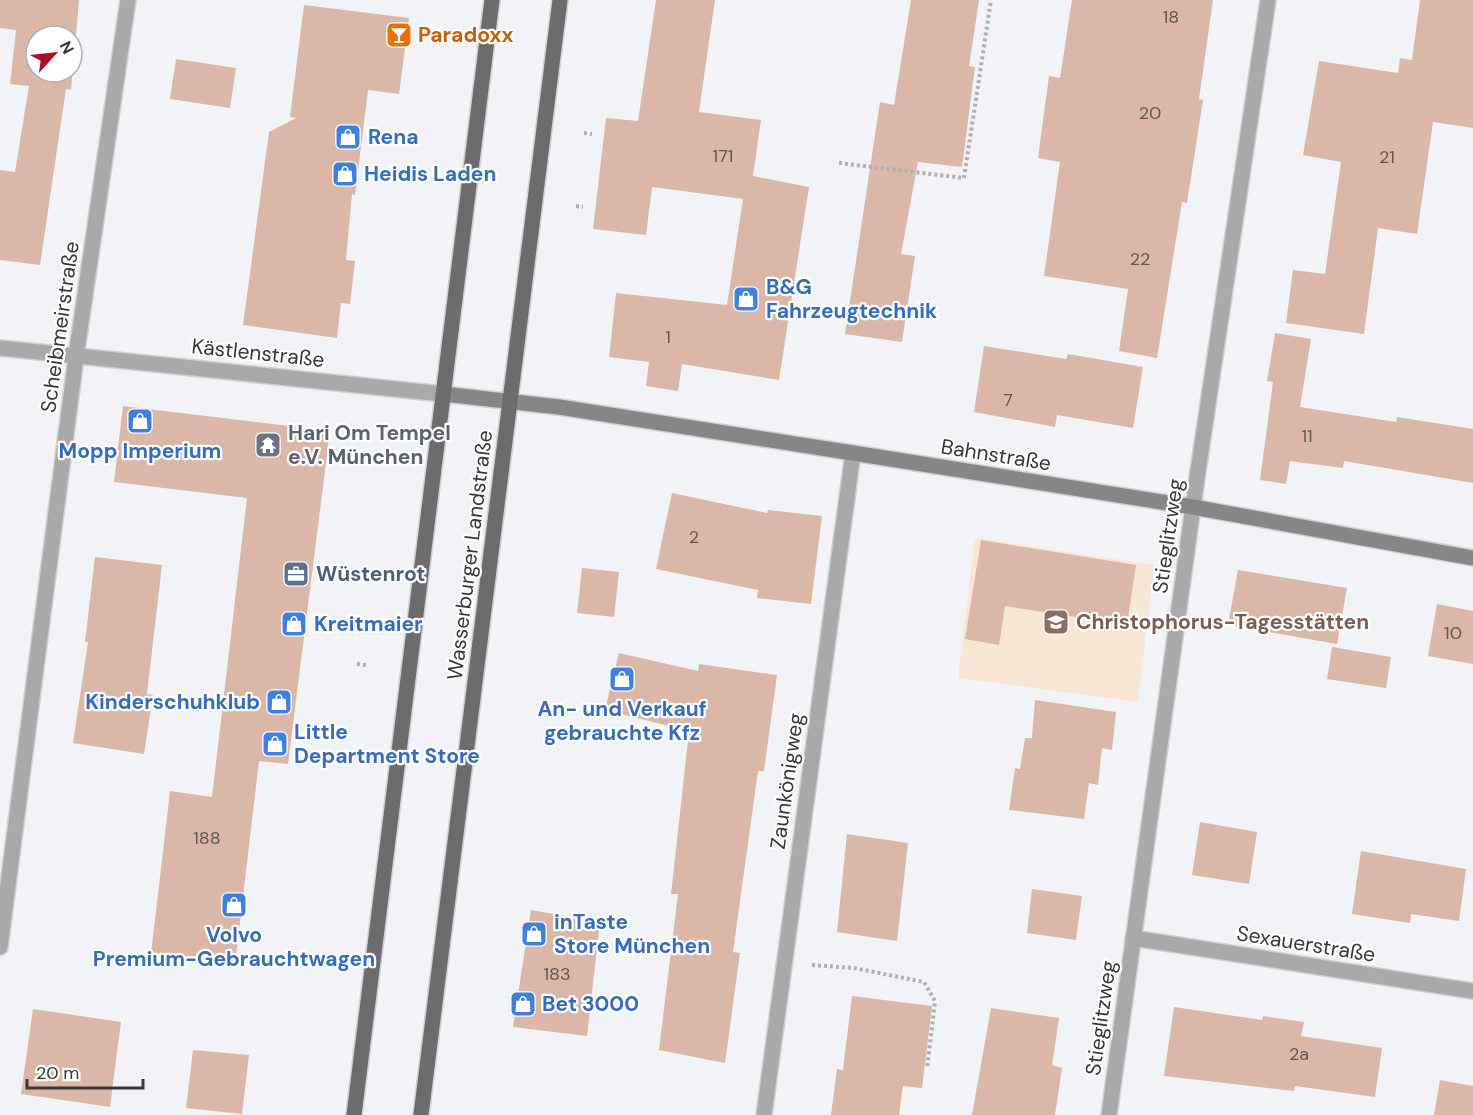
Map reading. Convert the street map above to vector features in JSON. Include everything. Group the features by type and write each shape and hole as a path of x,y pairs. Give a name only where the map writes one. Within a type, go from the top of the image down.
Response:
{"main road":[{"path":"354,1115 492,0"},
{"name":"Wasserburger Landstraße","path":"421,1115 511,403 536,177 560,0"}],"street":[{"name":"Scheibmeirstraße","path":"0,947 76,357 128,0"},
{"name":"Stieglitzweg","path":"1109,1115 1193,507 1268,0"},
{"name":"Kästlenstraße","path":"0,348 511,403"},
{"name":"Bahnstraße","path":"511,403 559,407 1193,507 1473,558"},
{"name":"Zaunkönigweg","path":"764,1115 853,453"},
{"name":"Sexauerstraße","path":"1133,938 1473,991"}],"path":[{"path":"839,163 964,178 990,0"},
{"path":"585,133 592,134"},
{"path":"576,206 583,207"},
{"path":"357,664 366,665"},
{"path":"784,963 854,968 924,982 935,1000 927,1069"}],"shaded area":[{"name":"Christophorus-Tagesstätten","path":"975,538 1154,565 1138,702 958,678"}],"building":[{"path":"0,0 79,0 77,24 24,24 24,84 72,84 71,90 66,89 40,265 0,260 0,170 15,172 29,86 10,84 16,30 0,28"},
{"path":"656,0 715,0 699,112 761,120 753,176 809,187 779,380 682,364 678,391 646,386 649,362 609,357 616,293 727,305 743,199 652,187 646,235 593,229 606,118 638,121"},
{"path":"911,0 979,0 969,66 975,67 962,167 918,162 901,254 915,256 902,342 845,334 880,102 894,105"},
{"path":"1072,0 1213,0 1199,99 1203,100 1187,203 1182,202 1157,358 1119,351 1128,289 1044,276 1060,162 1038,158 1049,76 1060,78"},
{"path":"1420,0 1473,0 1473,128 1433,122 1417,234 1378,228 1364,334 1286,323 1293,270 1325,274 1341,162 1303,155 1319,61 1398,73 1400,58 1412,60"},
{"path":"304,5 409,18 399,94 368,90 355,195 352,194 346,260 355,261 350,304 341,303 337,338 243,325 269,132 296,118 290,117"},
{"path":"176,59 236,68 230,108 170,99"},
{"path":"1275,333 1311,339 1300,407 1396,422 1397,417 1473,429 1473,483 1344,461 1343,468 1290,461 1286,484 1260,480 1273,382 1267,381"},
{"path":"984,346 1066,359 1068,354 1143,367 1133,428 1057,415 1055,427 974,412"},
{"path":"123,406 330,431 288,764 259,761 235,964 151,954 170,791 212,797 247,498 114,482"},
{"path":"672,493 767,513 768,510 822,516 811,604 757,598 758,590 656,569"},
{"path":"981,540 1136,565 1127,625 1005,606 999,645 965,639"},
{"path":"95,557 162,565 147,694 153,695 144,754 73,743 88,642 85,642"},
{"path":"582,568 619,572 614,617 577,613"},
{"path":"1238,570 1347,588 1337,644 1228,625"},
{"path":"1437,604 1473,611 1473,664 1428,656"},
{"path":"1332,647 1391,657 1386,688 1327,679"},
{"path":"619,653 698,671 699,664 777,675 764,771 758,771 733,952 740,953 725,1063 659,1050 678,894 671,894 689,731 605,710"},
{"path":"1035,700 1116,712 1112,750 1102,748 1098,785 1089,783 1084,819 1009,810 1015,768 1020,769 1025,738 1032,738"},
{"path":"1200,822 1257,832 1249,884 1192,875"},
{"path":"847,834 908,843 897,941 837,932"},
{"path":"1361,851 1466,869 1459,921 1411,914 1410,923 1352,914"},
{"path":"1032,889 1082,896 1076,940 1027,933"},
{"path":"531,910 600,922 587,1036 513,1027"},
{"path":"852,996 932,1006 922,1088 903,1086 899,1115 831,1115 837,1069 843,1070"},
{"path":"1174,1007 1262,1020 1263,1016 1304,1022 1301,1036 1382,1048 1375,1097 1295,1086 1294,1091 1164,1076"},
{"path":"991,1008 1059,1018 1052,1065 1062,1068 1055,1115 972,1115"},
{"path":"33,1009 121,1022 110,1107 21,1094"},
{"path":"193,1050 249,1055 242,1114 186,1108"},
{"path":"1440,1080 1473,1086 1473,1115 1434,1115"}],"place":[{"name":"Paradoxx","path":"399,35"},
{"name":"Rena","path":"348,137"},
{"name":"Heidis Laden","path":"345,174"},
{"name":"B&G Fahrzeugtechnik","path":"746,299"},
{"name":"Mopp Imperium","path":"140,421"},
{"name":"Hari Om Tempel e.V. München","path":"268,445"},
{"name":"Wüstenrot","path":"296,574"},
{"name":"Christophorus-Tagesstätten","path":"1056,622"},
{"name":"Kreitmaier","path":"294,624"},
{"name":"An- und Verkauf gebrauchte Kfz","path":"622,679"},
{"name":"Kinderschuhklub","path":"279,702"},
{"name":"Little Department Store","path":"275,744"},
{"name":"Volvo Premium-Gebrauchtwagen","path":"234,905"},
{"name":"inTaste Store München","path":"534,934"},
{"name":"Bet 3000","path":"523,1004"}]}
